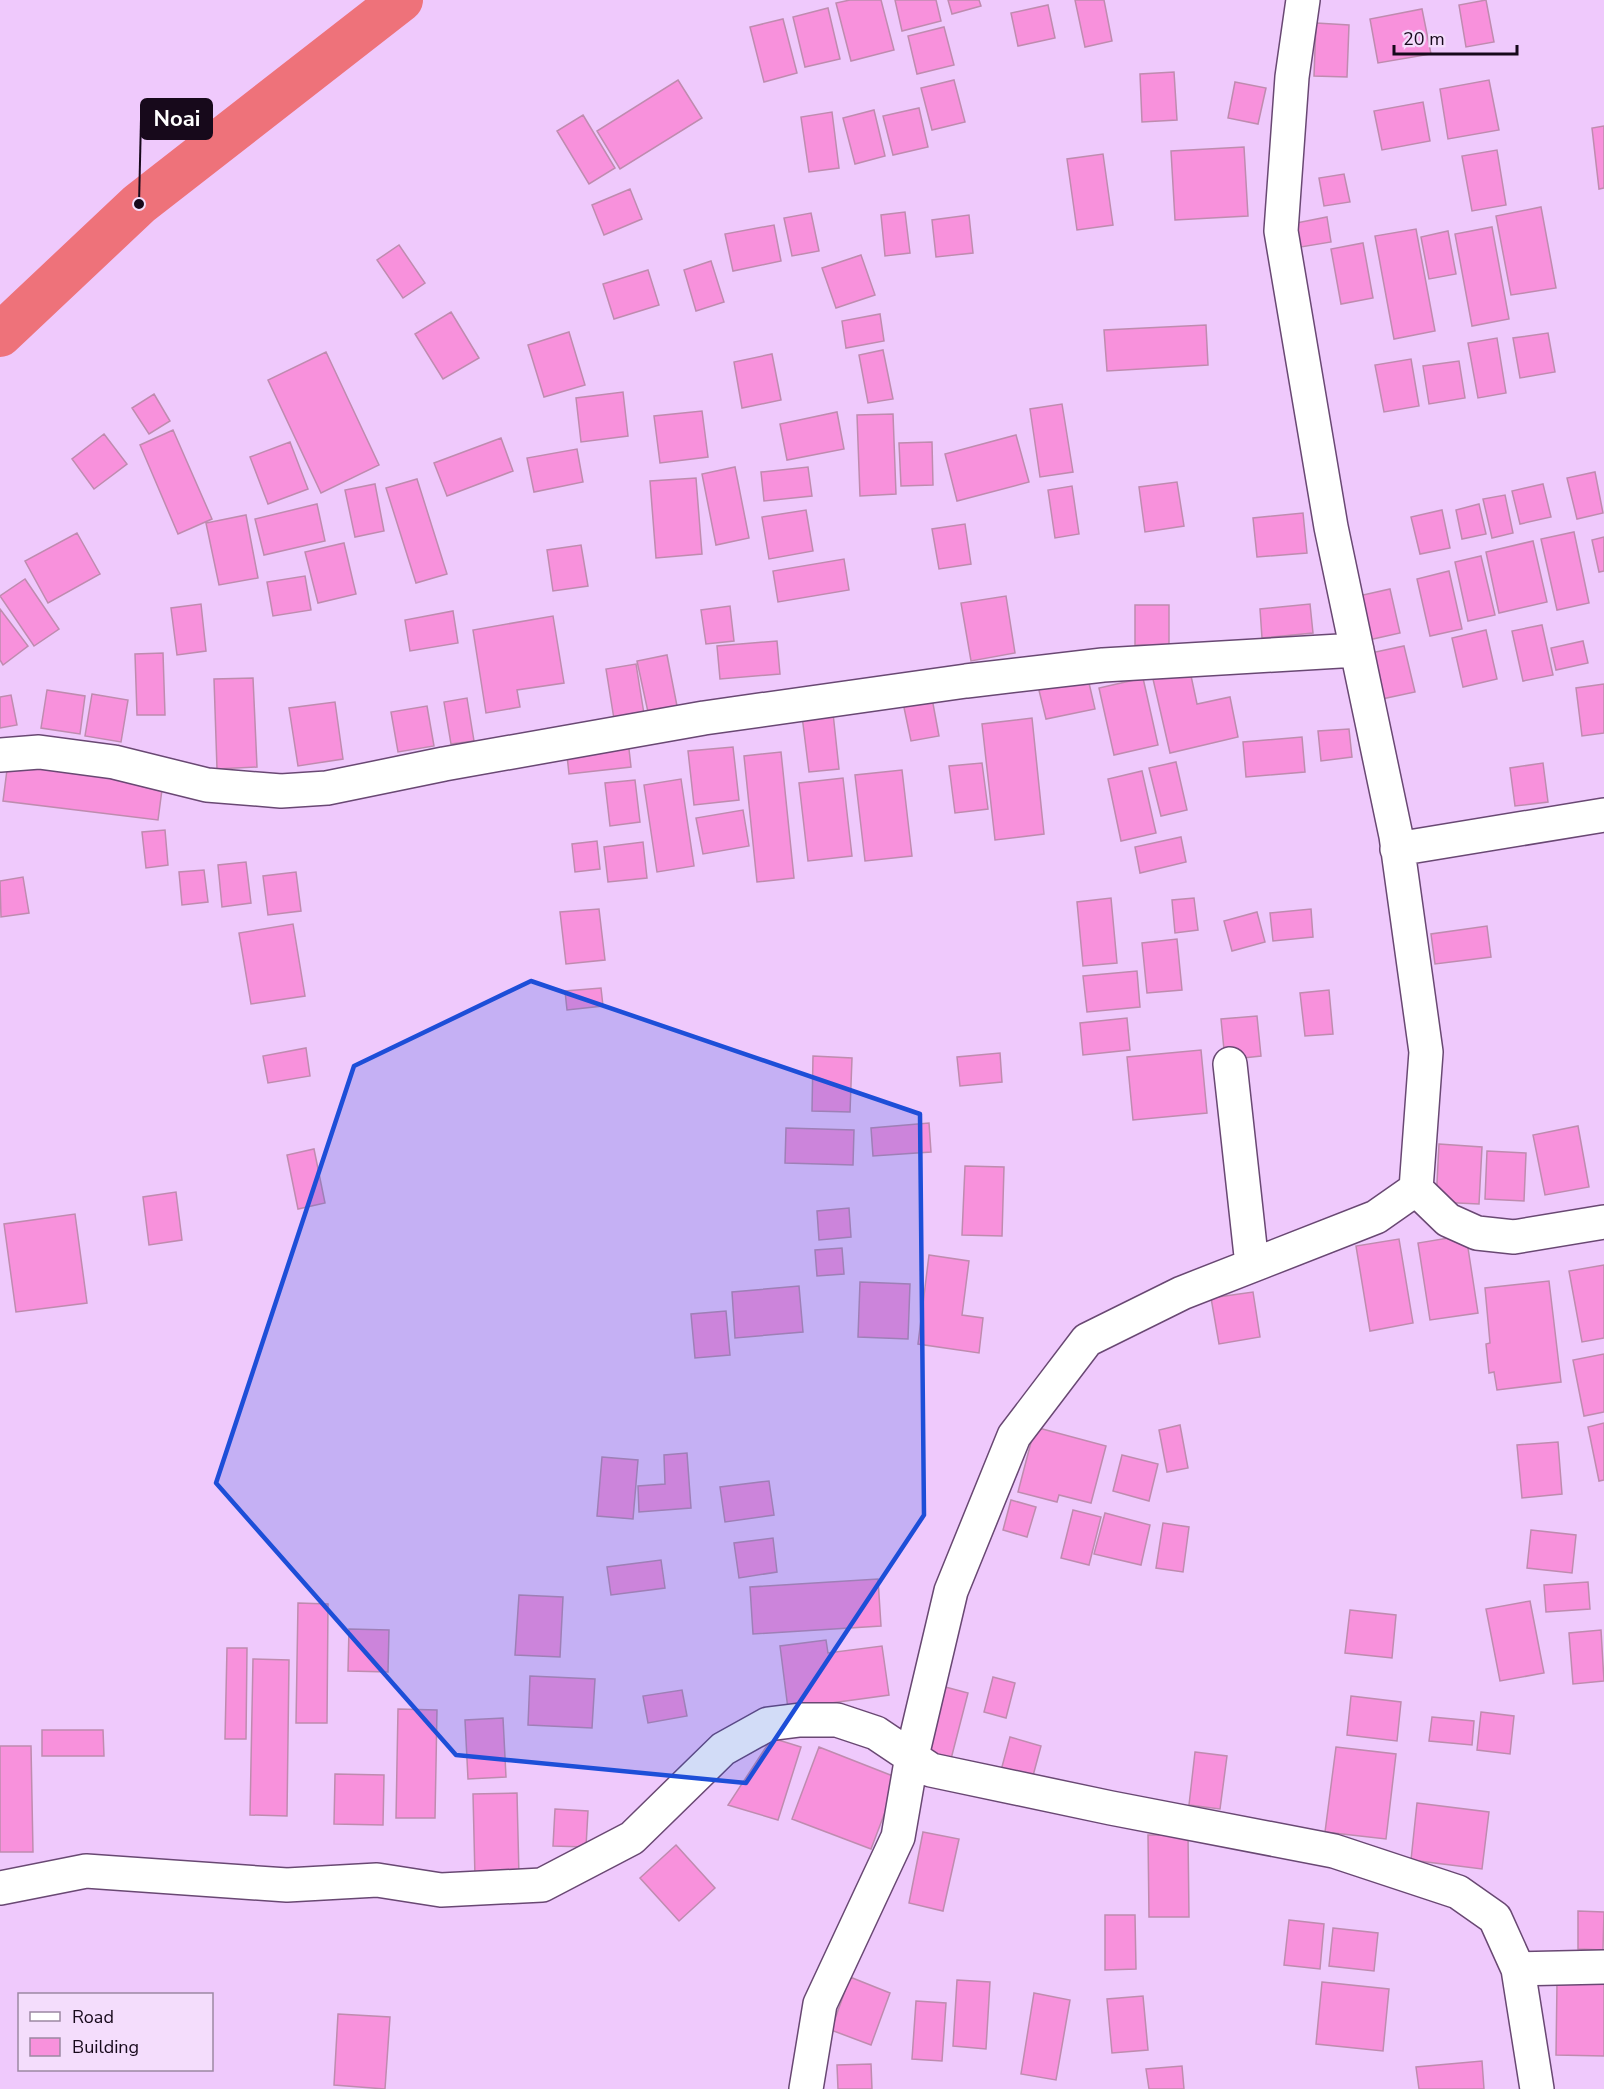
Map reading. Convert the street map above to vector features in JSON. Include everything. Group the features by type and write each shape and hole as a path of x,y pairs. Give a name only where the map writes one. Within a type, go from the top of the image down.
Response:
{"street":[{"path":"1303,0 1292,77 1281,231 1331,527 1397,849 1426,1052 1416,1189"},
{"path":"0,755 39,752 114,762 207,785 281,791 327,788 455,762 704,718 966,681 1103,665 1357,650"},
{"path":"1397,849 1604,815"},
{"path":"1230,1064 1252,1265"},
{"path":"1416,1189 1448,1220 1477,1233 1514,1237 1604,1222"},
{"path":"806,2089 820,2004 898,1837 912,1756 951,1591 1014,1436 1087,1340 1182,1293 1376,1217 1416,1189"},
{"path":"0,1888 86,1871 287,1885 377,1880 441,1890 542,1885 632,1838 723,1749 768,1724 800,1720 837,1720 876,1733 931,1770 1110,1808 1334,1851 1458,1892 1494,1918 1518,1969 1537,2089"},
{"path":"1518,1969 1604,1967"}],"highlighted area":[{"path":"531,981 920,1114 924,1515 746,1783 456,1755 216,1483 354,1066"}],"building":[{"path":"850,0 881,0 894,50 851,61 836,3"},
{"path":"895,0 936,0 941,21 902,31"},
{"path":"948,0 979,0 981,6 952,14"},
{"path":"1075,0 1104,0 1112,41 1085,47"},
{"path":"1486,0 1494,42 1466,47 1459,5"},
{"path":"1048,5 1055,38 1018,46 1011,13"},
{"path":"828,8 840,59 805,67 793,17"},
{"path":"1422,9 1431,54 1378,63 1370,19"},
{"path":"783,19 797,73 764,82 750,27"},
{"path":"1316,23 1349,25 1347,77 1314,76"},
{"path":"944,27 954,65 917,74 908,36"},
{"path":"1174,72 1177,120 1142,122 1140,74"},
{"path":"678,80 702,118 620,169 597,131"},
{"path":"954,80 965,122 932,130 921,88"},
{"path":"1489,80 1499,130 1448,139 1440,89"},
{"path":"1235,82 1266,88 1258,124 1228,118"},
{"path":"1423,102 1430,141 1382,150 1374,111"},
{"path":"919,108 928,147 893,155 883,116"},
{"path":"874,110 885,156 855,164 843,118"},
{"path":"832,112 839,168 809,172 801,117"},
{"path":"583,115 615,168 589,184 557,131"},
{"path":"1604,126 1604,188 1599,189 1592,128"},
{"path":"1244,147 1248,216 1175,220 1171,151"},
{"path":"1497,150 1506,205 1472,211 1462,156"},
{"path":"1103,154 1113,225 1077,230 1067,159"},
{"path":"1344,174 1350,202 1324,206 1319,178"},
{"path":"630,189 642,219 604,235 592,205"},
{"path":"1541,207 1556,288 1511,295 1496,216"},
{"path":"905,212 910,253 885,256 881,215"},
{"path":"811,213 819,251 792,256 784,218"},
{"path":"969,215 973,253 936,257 932,220"},
{"path":"1327,217 1331,242 1295,248 1291,224"},
{"path":"774,225 781,261 733,271 725,234"},
{"path":"1492,227 1509,319 1472,326 1455,234"},
{"path":"1416,229 1435,331 1394,339 1375,236"},
{"path":"1448,231 1456,274 1429,279 1421,237"},
{"path":"1363,243 1373,298 1341,304 1331,249"},
{"path":"399,245 425,283 403,298 377,260"},
{"path":"861,255 875,295 836,308 822,268"},
{"path":"711,261 724,302 696,311 684,270"},
{"path":"648,270 659,305 614,319 603,284"},
{"path":"451,312 479,358 443,379 415,334"},
{"path":"880,314 884,341 846,348 842,321"},
{"path":"1206,325 1208,365 1107,371 1104,330"},
{"path":"569,332 585,385 544,397 528,345"},
{"path":"1548,333 1555,372 1520,378 1513,338"},
{"path":"1497,338 1506,393 1478,398 1468,343"},
{"path":"883,350 893,399 868,403 859,355"},
{"path":"326,352 379,465 321,493 268,380"},
{"path":"772,354 781,400 742,408 734,362"},
{"path":"1411,359 1419,406 1384,412 1375,365"},
{"path":"1459,361 1465,398 1429,404 1423,366"},
{"path":"623,392 628,436 581,442 576,398"},
{"path":"154,394 170,421 149,434 132,408"},
{"path":"1062,404 1073,472 1040,477 1030,409"},
{"path":"702,411 708,457 660,463 654,416"},
{"path":"837,412 844,449 787,460 780,424"},
{"path":"893,414 896,494 860,496 857,415"},
{"path":"173,430 212,519 178,534 140,445"},
{"path":"104,434 127,464 94,489 72,459"},
{"path":"1016,435 1029,482 957,501 945,454"},
{"path":"501,438 513,471 447,496 434,463"},
{"path":"290,442 308,489 268,504 250,457"},
{"path":"932,442 933,485 901,486 899,443"},
{"path":"577,449 583,482 534,492 527,458"},
{"path":"735,467 749,538 716,545 702,474"},
{"path":"808,467 812,496 764,501 761,472"},
{"path":"1595,472 1603,513 1577,519 1567,478"},
{"path":"696,478 702,554 656,558 650,481"},
{"path":"417,479 447,574 416,583 386,488"},
{"path":"1177,482 1184,526 1145,532 1139,487"},
{"path":"375,484 384,531 355,537 345,490"},
{"path":"1543,484 1551,517 1520,524 1512,491"},
{"path":"1072,486 1079,534 1055,538 1048,490"},
{"path":"1505,495 1513,533 1492,538 1483,499"},
{"path":"317,504 325,541 264,555 255,519"},
{"path":"1479,504 1486,534 1462,539 1456,510"},
{"path":"806,510 813,551 769,559 762,517"},
{"path":"1442,510 1450,548 1420,554 1411,517"},
{"path":"1303,513 1307,553 1257,557 1253,518"},
{"path":"246,515 258,578 219,585 206,523"},
{"path":"965,524 971,564 939,569 932,529"},
{"path":"1574,532 1589,603 1557,610 1541,539"},
{"path":"77,533 100,574 48,603 25,561"},
{"path":"1604,537 1604,571 1599,572 1592,540"},
{"path":"1533,541 1547,602 1499,613 1486,552"},
{"path":"344,543 356,594 318,603 305,552"},
{"path":"581,545 588,586 553,591 547,550"},
{"path":"1481,556 1495,615 1468,621 1455,562"},
{"path":"844,559 849,590 778,602 773,571"},
{"path":"1449,571 1462,629 1430,636 1417,579"},
{"path":"305,576 311,610 273,616 267,582"},
{"path":"25,579 59,629 34,646 0,596"},
{"path":"1390,589 1400,633 1364,641 1354,597"},
{"path":"1006,596 1015,653 971,661 961,603"},
{"path":"201,604 206,651 177,655 171,608"},
{"path":"1310,604 1313,633 1262,638 1260,609"},
{"path":"1135,605 1169,605 1169,646 1135,645"},
{"path":"730,606 734,641 706,644 701,610"},
{"path":"0,609 28,646 3,665 0,660"},
{"path":"453,611 458,643 410,651 405,620"},
{"path":"553,616 564,683 517,690 520,707 486,713 473,630"},
{"path":"1542,625 1553,675 1523,681 1512,631"},
{"path":"1486,630 1497,679 1463,687 1452,638"},
{"path":"777,641 780,674 720,679 717,646"},
{"path":"1583,641 1588,663 1556,670 1551,648"},
{"path":"1404,646 1415,692 1377,700 1366,654"},
{"path":"163,653 165,715 137,715 135,654"},
{"path":"667,655 677,706 648,712 637,661"},
{"path":"636,664 644,714 614,719 606,669"},
{"path":"1086,670 1095,709 1046,719 1037,682"},
{"path":"1190,671 1197,704 1230,697 1238,737 1170,753 1153,679"},
{"path":"253,678 257,767 217,769 214,679"},
{"path":"1143,678 1158,745 1114,755 1099,688"},
{"path":"1604,684 1604,733 1582,736 1576,688"},
{"path":"47,690 85,696 80,734 41,728"},
{"path":"931,693 939,736 911,741 902,698"},
{"path":"92,694 128,700 121,742 85,736"},
{"path":"11,695 17,725 0,728 0,697"},
{"path":"467,698 474,741 451,744 444,702"},
{"path":"335,702 343,759 298,766 289,708"},
{"path":"427,706 434,746 398,752 391,712"},
{"path":"833,713 839,769 809,772 802,716"},
{"path":"1032,718 1044,834 995,840 982,724"},
{"path":"1349,729 1352,757 1321,761 1318,731"},
{"path":"1302,737 1305,772 1246,777 1243,742"},
{"path":"628,740 631,767 569,774 566,746"},
{"path":"733,747 739,800 694,805 688,751"},
{"path":"781,752 794,878 757,882 744,756"},
{"path":"8,762 163,782 158,820 3,801"},
{"path":"1176,762 1187,810 1161,816 1149,768"},
{"path":"982,763 988,809 955,813 949,766"},
{"path":"1543,763 1548,802 1515,806 1510,768"},
{"path":"902,770 912,856 865,861 855,775"},
{"path":"1142,771 1156,833 1121,841 1108,779"},
{"path":"843,778 852,856 808,861 799,783"},
{"path":"681,779 694,866 657,872 644,785"},
{"path":"635,780 640,822 610,826 605,783"},
{"path":"743,810 749,846 703,854 696,818"},
{"path":"165,830 168,865 146,868 142,832"},
{"path":"1181,837 1186,862 1140,873 1135,847"},
{"path":"597,841 600,869 575,872 572,844"},
{"path":"643,842 647,878 608,882 604,847"},
{"path":"246,862 251,903 222,907 218,865"},
{"path":"204,870 208,902 182,905 179,872"},
{"path":"296,872 301,911 268,915 263,876"},
{"path":"23,877 29,913 1,917 0,881"},
{"path":"1111,898 1117,963 1083,966 1077,902"},
{"path":"1194,898 1198,930 1175,933 1172,900"},
{"path":"599,909 605,960 566,964 560,912"},
{"path":"1311,909 1313,937 1273,941 1270,913"},
{"path":"1257,912 1265,942 1232,951 1224,921"},
{"path":"293,924 305,996 251,1004 239,933"},
{"path":"1487,926 1491,957 1435,964 1431,934"},
{"path":"1177,939 1182,990 1147,993 1142,943"},
{"path":"1137,971 1140,1007 1087,1012 1083,976"},
{"path":"601,988 603,1006 567,1010 565,991"},
{"path":"1329,990 1333,1034 1305,1036 1300,993"},
{"path":"1257,1016 1261,1056 1225,1060 1221,1019"},
{"path":"1127,1018 1130,1050 1083,1055 1080,1023"},
{"path":"306,1048 310,1076 268,1083 263,1056"},
{"path":"1201,1050 1207,1113 1133,1120 1127,1057"},
{"path":"1000,1053 1002,1082 960,1086 957,1057"},
{"path":"813,1056 852,1058 850,1112 812,1111"},
{"path":"929,1123 931,1152 873,1156 871,1128"},
{"path":"1578,1126 1589,1187 1545,1195 1533,1135"},
{"path":"786,1128 854,1130 853,1165 785,1163"},
{"path":"1439,1144 1482,1147 1479,1204 1436,1202"},
{"path":"314,1149 325,1203 298,1209 287,1155"},
{"path":"1487,1151 1526,1153 1524,1201 1485,1199"},
{"path":"965,1166 1004,1167 1002,1236 962,1235"},
{"path":"176,1192 182,1240 149,1245 143,1197"},
{"path":"849,1208 851,1237 819,1240 817,1211"},
{"path":"75,1214 87,1303 16,1312 4,1224"},
{"path":"1466,1235 1478,1313 1430,1320 1418,1243"},
{"path":"1399,1239 1413,1323 1370,1331 1356,1246"},
{"path":"842,1248 844,1274 817,1276 815,1250"},
{"path":"929,1255 969,1261 962,1315 983,1318 979,1353 918,1344"},
{"path":"1604,1265 1604,1338 1582,1342 1569,1271"},
{"path":"1549,1281 1561,1382 1497,1390 1494,1372 1489,1373 1486,1344 1490,1343 1485,1288"},
{"path":"860,1282 910,1284 908,1339 858,1337"},
{"path":"799,1286 803,1332 735,1338 732,1292"},
{"path":"1253,1292 1260,1337 1219,1344 1211,1298"},
{"path":"726,1311 730,1355 695,1358 691,1314"},
{"path":"1604,1354 1604,1412 1584,1416 1573,1360"},
{"path":"1604,1423 1604,1480 1599,1481 1588,1427"},
{"path":"1180,1425 1188,1468 1167,1472 1159,1430"},
{"path":"1035,1427 1106,1446 1091,1503 1059,1495 1057,1502 1018,1492"},
{"path":"1558,1442 1562,1494 1522,1498 1517,1445"},
{"path":"687,1453 691,1508 639,1512 638,1486 665,1484 664,1455"},
{"path":"1122,1455 1158,1464 1149,1501 1113,1491"},
{"path":"602,1457 638,1460 633,1519 597,1516"},
{"path":"769,1481 774,1515 725,1522 720,1487"},
{"path":"1011,1500 1036,1507 1027,1537 1003,1530"},
{"path":"1073,1510 1101,1517 1089,1565 1061,1558"},
{"path":"1105,1513 1150,1525 1141,1565 1094,1554"},
{"path":"1163,1523 1189,1527 1183,1572 1156,1568"},
{"path":"1531,1530 1576,1535 1572,1573 1527,1568"},
{"path":"773,1538 777,1572 739,1578 734,1543"},
{"path":"661,1560 665,1588 611,1595 607,1567"},
{"path":"878,1579 881,1626 753,1634 750,1587"},
{"path":"1588,1582 1590,1609 1546,1612 1544,1585"},
{"path":"519,1595 563,1597 560,1657 515,1655"},
{"path":"1530,1601 1544,1673 1500,1681 1486,1609"},
{"path":"298,1603 328,1604 327,1723 296,1723"},
{"path":"1350,1610 1396,1615 1392,1658 1345,1653"},
{"path":"349,1629 389,1630 388,1672 348,1671"},
{"path":"1601,1630 1604,1681 1573,1684 1569,1633"},
{"path":"826,1640 828,1653 882,1646 889,1695 788,1709 780,1646"},
{"path":"227,1648 247,1648 246,1739 225,1739"},
{"path":"253,1659 289,1660 287,1816 250,1815"},
{"path":"530,1676 595,1679 592,1728 528,1725"},
{"path":"993,1677 1015,1683 1006,1718 984,1712"},
{"path":"938,1685 968,1693 951,1759 920,1751"},
{"path":"682,1690 687,1716 648,1723 643,1696"},
{"path":"1351,1696 1401,1702 1397,1741 1347,1735"},
{"path":"398,1709 437,1710 435,1818 396,1818"},
{"path":"1481,1712 1514,1716 1510,1754 1477,1750"},
{"path":"1432,1717 1474,1721 1472,1745 1429,1741"},
{"path":"503,1718 506,1777 468,1779 465,1720"},
{"path":"42,1730 103,1730 104,1756 42,1756"},
{"path":"1010,1737 1041,1746 1030,1787 999,1778"},
{"path":"772,1738 801,1747 778,1820 728,1805"},
{"path":"0,1746 31,1746 33,1852 0,1852"},
{"path":"819,1747 898,1778 871,1849 792,1819"},
{"path":"1336,1747 1396,1754 1386,1839 1325,1832"},
{"path":"1195,1752 1227,1756 1220,1809 1189,1805"},
{"path":"335,1774 384,1775 383,1825 334,1824"},
{"path":"517,1793 519,1877 475,1878 473,1794"},
{"path":"1417,1803 1489,1812 1482,1869 1411,1860"},
{"path":"555,1809 588,1811 586,1847 553,1846"},
{"path":"923,1832 959,1839 943,1911 909,1903"},
{"path":"1148,1835 1188,1835 1189,1917 1149,1917"},
{"path":"676,1845 715,1888 679,1921 640,1878"},
{"path":"1578,1911 1604,1912 1603,1950 1578,1949"},
{"path":"1105,1915 1135,1915 1136,1969 1105,1970"},
{"path":"1289,1920 1324,1924 1320,1969 1284,1965"},
{"path":"1333,1928 1378,1933 1374,1971 1329,1966"},
{"path":"850,1977 890,1993 871,2045 831,2030"},
{"path":"957,1980 990,1982 986,2049 953,2046"},
{"path":"1322,1982 1389,1989 1383,2051 1316,2044"},
{"path":"1557,1983 1604,1984 1604,2056 1556,2055"},
{"path":"1034,1993 1070,2000 1056,2080 1021,2074"},
{"path":"1143,1996 1148,2050 1112,2053 1107,1999"},
{"path":"916,2001 946,2003 942,2061 912,2059"},
{"path":"338,2014 390,2017 385,2089 334,2085"},
{"path":"1482,2061 1484,2089 1419,2089 1416,2067"},
{"path":"871,2064 872,2089 838,2089 837,2065"},
{"path":"1182,2066 1184,2089 1149,2089 1146,2069"}],"waterway":[{"path":"0,335 139,204 401,0"}],"place":[{"name":"Noai","path":"139,204"}]}
